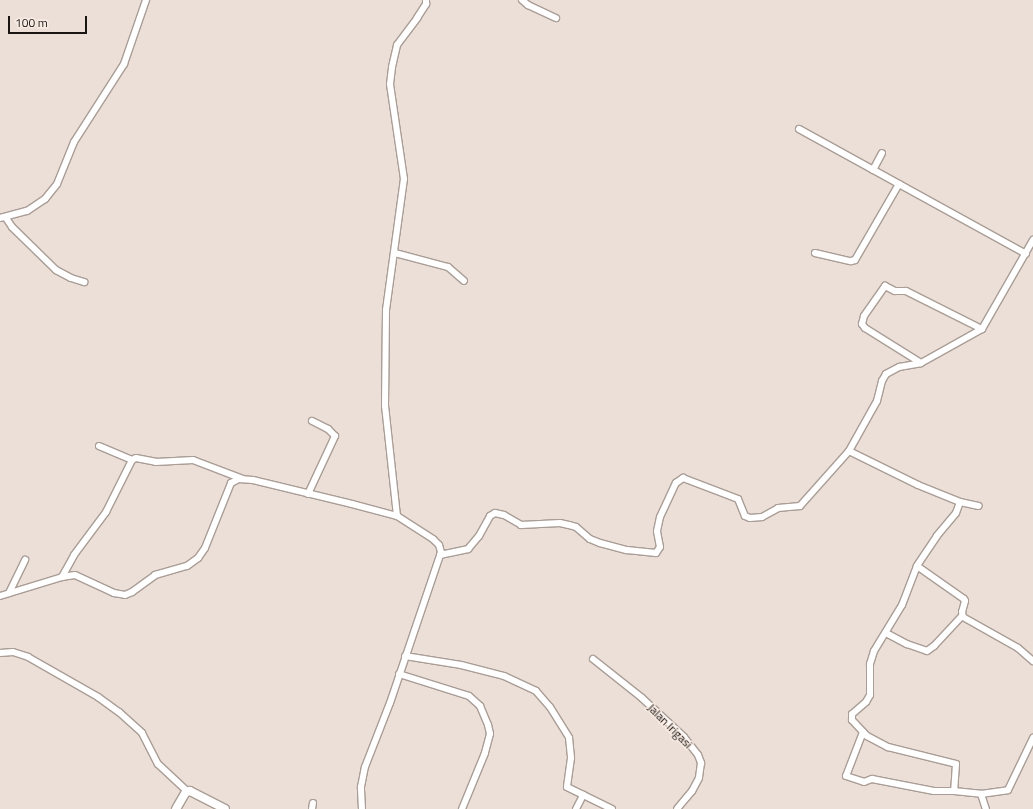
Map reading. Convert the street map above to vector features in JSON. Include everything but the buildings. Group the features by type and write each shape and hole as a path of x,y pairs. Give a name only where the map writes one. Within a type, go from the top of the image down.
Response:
{"street":[{"path":"3,218 22,214 48,196 57,184 74,142 124,64 146,0"},
{"path":"397,516 392,478 385,387 386,310 404,179 390,84 392,67 398,45 426,4 426,0"},
{"path":"522,0 528,6 556,18"},
{"path":"799,129 1026,254"},
{"path":"873,170 882,153"},
{"path":"815,253 851,261 855,260 899,184"},
{"path":"3,218 56,270 71,278 84,282"},
{"path":"440,556 468,549 479,536 490,516 495,513 504,515 521,525 560,523 569,525 576,527 590,539 626,550 656,553 660,547 657,532 660,517 676,483 681,478 738,499 745,516 756,519 778,508 800,506 849,451 877,401 882,381 886,374 899,367 921,363 982,329 1033,240"},
{"path":"395,253 448,267 464,281"},
{"path":"921,363 865,328 862,324 864,316 885,286 895,291 906,291 982,329"},
{"path":"308,494 335,436 328,428 312,421"},
{"path":"99,446 132,460"},
{"path":"849,451 918,485 960,502 979,506"},
{"path":"62,577 74,555 106,512 132,460 138,457 156,462 188,459 243,479 397,516 436,542 440,547 440,556 363,773 361,787 362,809"},
{"path":"0,596 62,577 79,576 114,593 125,595 132,592 156,575 187,566 198,558 208,543 231,484 243,479"},
{"path":"954,791 956,764 888,746 863,732 852,720 851,716 866,702 870,695 871,660 902,605 917,566 937,536 956,513 960,502"},
{"path":"9,593 24,560"},
{"path":"886,632 907,644 927,651 934,646 962,616 965,602 964,599 917,566"},
{"path":"962,616 1018,648 1033,661"},
{"path":"0,653 13,652 28,657 98,697 120,712 142,733 158,764 187,791 193,792 225,809"},
{"path":"405,656 450,662 504,676 536,691 550,707 567,733 570,742 571,758 567,786 569,789 612,809"},
{"name":"Jalan Irigasi","path":"593,659 642,698 684,737 698,755 701,763 699,778 692,791 677,809"},
{"path":"399,674 469,696 480,706 490,734 485,753 462,809"},
{"path":"863,732 846,776 864,782 872,779 934,791 954,791 981,794 1008,790 1033,738"},
{"path":"176,809 187,791"},
{"path":"981,794 986,809"},
{"path":"576,809 583,795"}]}
